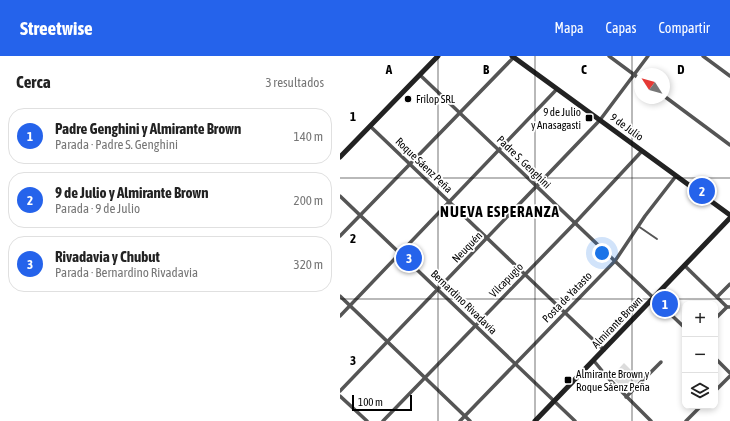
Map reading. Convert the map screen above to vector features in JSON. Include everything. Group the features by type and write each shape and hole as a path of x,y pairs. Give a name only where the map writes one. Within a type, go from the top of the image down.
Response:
{"street":[{"path":"340,157 438,56"},
{"path":"609,56 634,74"},
{"name":"Neuquén","path":"639,68 648,56"},
{"path":"702,56 730,76"},
{"path":"340,236 513,57"},
{"name":"9 de Julio","path":"513,57 730,215"},
{"name":"Neuquén","path":"340,391 600,120 634,74"},
{"name":"Padre S. Genghini","path":"420,75 682,325"},
{"path":"340,316 557,89"},
{"path":"670,100 730,145"},
{"name":"Roque Sáenz Peña","path":"370,126 604,350"},
{"name":"Vilcapugio","path":"383,421 575,223 642,151"},
{"name":"Posta de Yatasto","path":"460,421 615,260 638,226 676,176"},
{"name":"Bernardino Rivadavia","path":"340,196 575,421"},
{"name":"Almirante Brown","path":"535,421 730,218"},
{"path":"685,266 728,307 718,316"},
{"path":"717,297 730,284"},
{"path":"340,296 470,421"},
{"path":"594,361 626,397 651,421"},
{"path":"718,361 730,373"},
{"path":"626,397 661,362"},
{"path":"718,389 730,376"},
{"path":"340,396 367,421"},
{"path":"686,421 698,409"}],"lane":[{"path":"638,226 657,240"}],"shaded area":[{"path":"624,363 640,379 627,392 611,377"}],"place":[{"name":"Frilop SRL","path":"408,99"},
{"name":"9 de Julio y Anasagasti","path":"589,118"},
{"name":"9 de Julio y Almirante Brown","path":"702,191"},
{"name":"Rivadavia y Chubut","path":"409,258"},
{"name":"Padre Genghini y Almirante Brown","path":"665,304"},
{"name":"Almirante Brown y Roque Sáenz Peña","path":"568,380"}],"district":[{"name":"NUEVA ESPERANZA","path":"500,211"}]}
